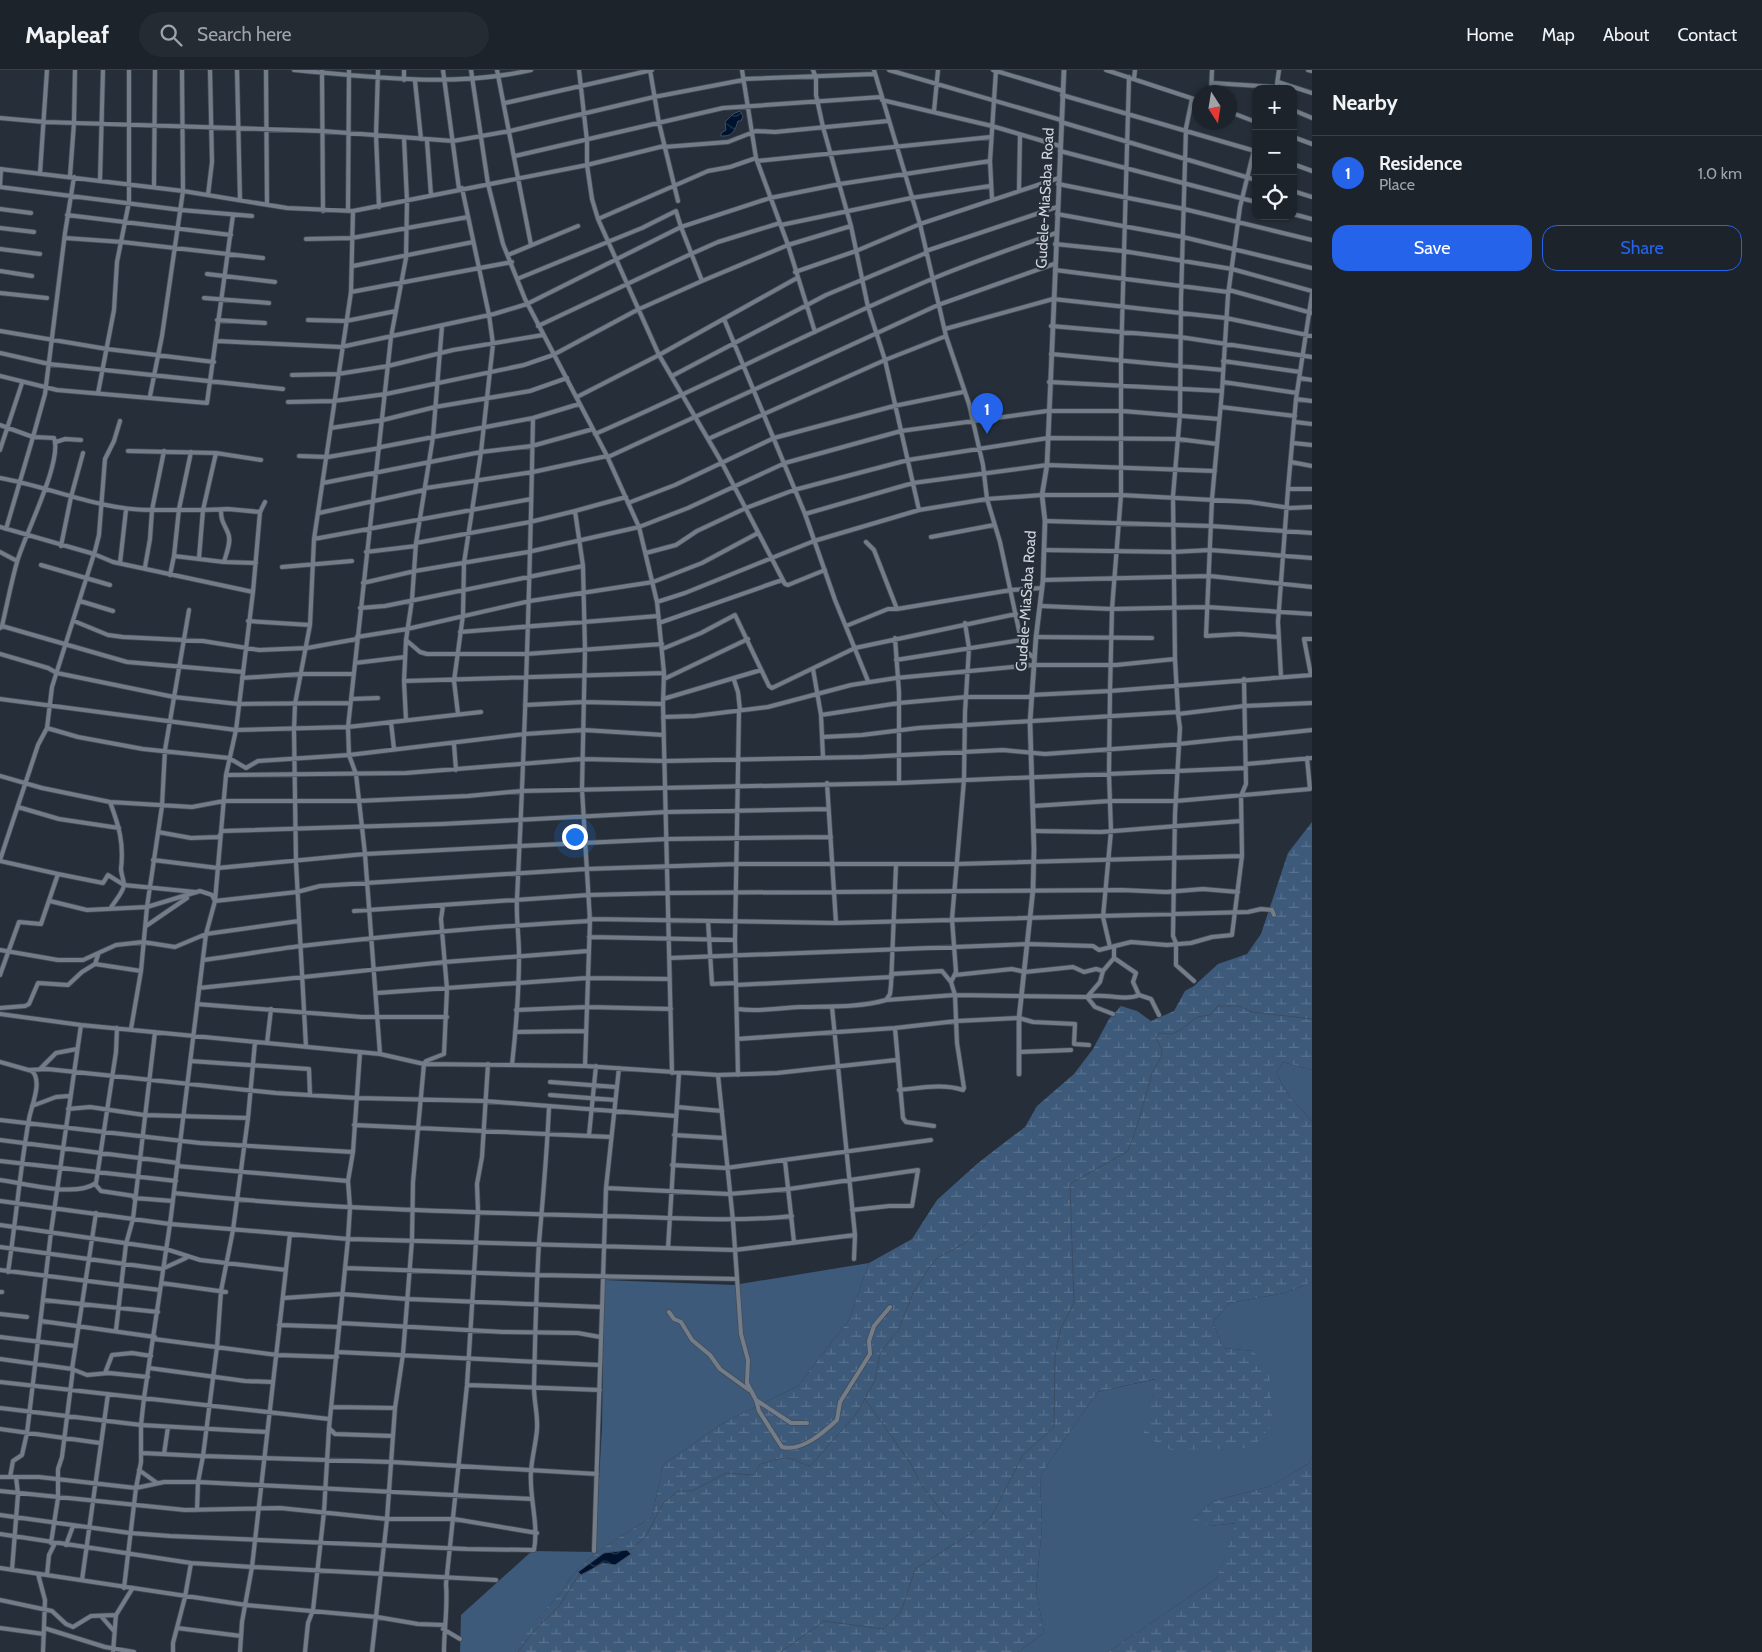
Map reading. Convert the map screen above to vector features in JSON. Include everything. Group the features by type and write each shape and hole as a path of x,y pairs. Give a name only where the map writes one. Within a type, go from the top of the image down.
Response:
{"street":[{"path":"40,173 45,122 47,70"},
{"path":"6,529 43,404 71,195 75,70"},
{"path":"100,181 103,70"},
{"path":"98,393 114,310 117,262 129,202 129,70"},
{"path":"154,70 154,187"},
{"path":"150,396 183,191 182,70"},
{"path":"208,195 212,162 210,70"},
{"path":"237,70 240,200"},
{"path":"266,70 268,204"},
{"path":"294,70 349,72 415,81 473,79 531,70"},
{"path":"378,70 376,135 379,207"},
{"path":"404,70 404,80"},
{"path":"443,70 460,189 468,217 489,315 493,344 481,452 464,564 463,615 454,681 458,714"},
{"path":"471,70 488,184 498,228 527,304 608,456 626,497 639,527 653,582 657,602 664,673 663,717 668,839 672,1072"},
{"path":"498,70 531,245"},
{"path":"579,70 587,141 587,166 592,199 598,219 637,310 659,355 722,462 782,580 788,585 825,570"},
{"path":"505,103 651,70 659,123 672,186 678,201"},
{"path":"742,70 750,133 756,160 781,224 815,332"},
{"path":"813,70 823,127 851,226 868,307 878,333 885,360 918,510"},
{"path":"890,70 993,98 1061,121 1252,179"},
{"path":"934,111 938,70"},
{"path":"992,199 990,161 995,70 1062,93 1252,150"},
{"name":"Gudele-MiaSaba Road","path":"1019,1074 1020,1018 1033,890 1034,831 1029,753 1030,722 1034,658 1043,580 1045,521 1042,495 1047,465 1047,411 1064,70"},
{"path":"1106,70 1192,99 1186,130 1180,312 1180,415 1173,526 1175,686 1180,744 1174,828 1173,936 1176,943 1176,965 1194,981"},
{"path":"1134,79 1135,70"},
{"path":"1212,70 1212,83 1255,85"},
{"path":"1277,85 1280,70"},
{"path":"1308,70 1312,71"},
{"path":"322,71 323,211"},
{"path":"306,1047 298,921 294,802 296,775 294,730 296,704 310,625 314,539 328,457 341,347 351,292 353,266 348,133 349,72"},
{"path":"0,118 45,122 322,131 453,141 510,131 654,97 743,80 874,72 895,148 920,224 944,329 972,420 984,473 987,499 1011,590 1021,640 1026,651 1034,658"},
{"path":"1129,77 1123,251 1121,495 1112,609 1110,665 1109,774 1111,832 1103,917 1114,958 1136,973 1133,982 1138,994"},
{"path":"415,81 421,140"},
{"path":"1297,90 1312,93"},
{"path":"515,156 587,141 723,108 819,100 881,99 992,126 1126,169 1252,201"},
{"path":"1297,112 1312,118"},
{"path":"1237,115 1252,120"},
{"path":"252,216 181,210 0,186 1,169 72,176 323,211 350,211 587,166 664,147 728,142 750,133 888,121"},
{"path":"1019,190 1020,135"},
{"path":"598,219 708,171 756,160 895,148 991,137"},
{"path":"380,1054 366,854 356,774 349,755 348,727 391,337 406,254 407,200 404,138"},
{"path":"1297,138 1312,144"},
{"path":"427,140 430,195"},
{"path":"217,341 341,347 442,326 527,304 681,227 770,198 840,184 990,161"},
{"path":"1252,161 1242,198 1226,318 1223,382 1212,499 1206,636 1239,634 1278,637"},
{"path":"1297,165 1312,170"},
{"path":"795,272 856,251 920,224 1059,178"},
{"path":"1058,184 1126,196 1312,240"},
{"path":"538,326 718,242 781,224 911,198 990,186"},
{"path":"1297,192 1312,196"},
{"path":"672,376 807,304 862,279 926,252 1057,207"},
{"path":"0,209 31,213"},
{"path":"517,279 676,212 702,281"},
{"path":"1057,214 1183,237 1312,268"},
{"path":"67,215 125,220 176,229 231,234"},
{"path":"0,376 44,388 150,396 207,403 233,215"},
{"path":"1297,215 1312,220"},
{"path":"306,239 352,238 407,226 468,217"},
{"path":"508,255 578,226"},
{"path":"288,402 334,401 386,394 524,365 553,355 637,310 702,281 788,245 851,226"},
{"path":"0,228 34,232"},
{"path":"596,434 683,396 744,365 933,278 1056,233"},
{"path":"65,238 122,242 263,258"},
{"path":"353,266 473,242"},
{"path":"1055,244 1123,251 1232,269 1312,293 1311,313 1296,399 1288,489 1285,556 1279,611 1280,677"},
{"path":"0,249 40,254"},
{"path":"351,292 512,262"},
{"path":"319,513 425,489 533,472 608,456 938,305 1054,267 1123,280 1229,291 1311,313"},
{"path":"0,271 32,276"},
{"path":"207,274 274,282"},
{"path":"576,397 659,355 797,278"},
{"path":"0,293 47,298"},
{"path":"204,298 268,303"},
{"path":"944,329 1053,299 1226,318 1312,336"},
{"path":"308,320 346,321 396,311"},
{"path":"724,318 752,389 785,463 868,681"},
{"path":"217,320 264,323"},
{"path":"406,720 404,681 407,629 412,600 416,545 433,437 442,326"},
{"path":"1051,326 1180,337 1312,357"},
{"path":"0,331 106,349 214,362"},
{"path":"292,375 338,374 388,366 440,353 543,335"},
{"path":"708,439 885,360 946,336"},
{"path":"0,352 48,364 283,389"},
{"path":"1050,354 1223,370"},
{"path":"1223,361 1300,375 1312,380"},
{"path":"331,428 383,420 435,407 530,391 567,378"},
{"path":"1049,382 1222,391"},
{"path":"1223,382 1297,393"},
{"path":"0,450 22,383"},
{"path":"628,503 675,485 774,438 894,406 963,392"},
{"path":"1296,399 1312,401"},
{"path":"299,456 328,457 380,448 484,426 533,418 579,404"},
{"path":"1220,407 1295,416"},
{"path":"363,583 415,571 528,552 639,527 735,487 785,463 901,431 1047,411 1122,410 1220,419"},
{"path":"512,1065 519,955 517,901 522,819 527,628 530,601 528,552 533,472 533,418"},
{"path":"120,421 114,441 105,459 98,535 94,554 57,673 47,728 38,745 0,860 58,874 103,882 108,875 124,885 200,891 212,895 215,901"},
{"path":"1294,422 1312,424"},
{"path":"0,425 33,437 54,438 56,442"},
{"path":"323,483 481,452 532,446 593,429"},
{"path":"646,553 680,543 697,531 746,508 794,490 908,460 1048,438 1178,439 1217,444"},
{"path":"56,442 65,439 81,440"},
{"path":"56,442 44,490 17,561 1,627 127,662 242,672"},
{"path":"1293,442 1312,445"},
{"path":"128,451 216,453 260,460"},
{"path":"145,567 150,539 152,510 164,451"},
{"path":"170,575 179,509 191,452"},
{"path":"61,546 83,453"},
{"path":"199,558 203,510 216,453"},
{"path":"1291,462 1312,466"},
{"path":"805,514 913,483 1047,465 1121,466 1214,471"},
{"path":"0,478 20,482 71,498 126,510 179,509 260,512"},
{"path":"1288,489 1312,489"},
{"path":"657,602 685,593 814,541 918,510 987,499 1042,495 1174,496 1312,508"},
{"path":"366,552 416,545 530,522 626,497"},
{"path":"314,539 472,508 531,499"},
{"path":"124,1588 142,1453 141,1425 144,1398 155,1338 162,1269 176,1181 202,960 206,934 215,901 226,775 236,730 253,592 260,512 264,502"},
{"path":"120,563 126,510"},
{"path":"221,510 223,528 228,533 229,540 224,562"},
{"path":"574,511 583,566 582,594 585,650 582,789 590,920 585,1066"},
{"path":"1045,521 1211,526 1312,533"},
{"path":"931,537 994,525"},
{"path":"0,527 120,563 253,592"},
{"path":"74,621 108,635 123,638 184,640 269,650 307,648 407,629 530,601 653,582 702,563 758,532"},
{"path":"866,542 874,550 897,609"},
{"path":"1044,550 1173,552 1210,550 1312,558"},
{"path":"0,552 17,561"},
{"path":"66,645 94,554"},
{"path":"174,556 224,562 256,563"},
{"path":"282,567 313,566 352,561"},
{"path":"41,565 110,585"},
{"path":"360,608 412,600 464,588 583,566"},
{"path":"1043,580 1210,576 1312,587"},
{"path":"659,623 782,580"},
{"path":"846,626 888,609 1011,590 1042,588"},
{"path":"80,600 113,611"},
{"path":"1040,606 1112,609 1207,607 1312,614"},
{"path":"131,1029 141,971 149,887 162,806 165,750 189,610"},
{"path":"406,640 420,652 526,654 662,647 701,633 735,615 769,686 772,688 855,648 965,623 1016,614"},
{"path":"460,632 658,616"},
{"path":"248,621 310,625"},
{"path":"951,982 955,975 952,920 964,780 969,648 965,623"},
{"path":"1036,637 1152,638"},
{"path":"895,638 900,731 899,783"},
{"path":"821,715 899,703 966,697 1031,696 1110,691 1311,675 1304,639 1312,639"},
{"path":"664,679 748,640"},
{"path":"896,660 1021,640"},
{"path":"0,654 48,668 57,673 174,697 238,704 296,704 378,698"},
{"path":"355,663 405,657"},
{"path":"663,717 768,707 868,681 1034,665 1110,665 1175,659"},
{"path":"813,669 821,715 823,757"},
{"path":"525,705 584,702 663,702 761,670"},
{"path":"404,681 454,681 664,673"},
{"path":"242,678 302,674 353,674"},
{"path":"670,958 1028,944 1074,944 1093,946 1099,950 1131,942 1167,945 1191,943 1212,937 1232,935 1242,856 1241,796 1246,784 1244,679"},
{"path":"734,680 738,692 740,710 738,711 735,940 738,1075"},
{"path":"0,699 236,730 294,730 348,727 481,712"},
{"path":"822,737 918,728 1110,718 1244,706 1312,703"},
{"path":"391,722 394,749"},
{"path":"47,728 96,741 143,749 229,758 246,768 258,761 294,757 349,755 454,744 525,734 584,730 664,735"},
{"path":"226,775 356,774 456,770 523,762 582,759 665,761 899,755 965,750 1003,750 1052,754 1109,748 1180,744 1312,730"},
{"path":"454,744 456,770"},
{"path":"0,776 110,802 192,807 224,801 358,801 468,796 522,791 666,786 899,783 1030,778 1177,771 1246,766 1310,758 1310,789 1176,801 1033,806"},
{"path":"827,782 834,864 836,923"},
{"path":"110,802 122,832 121,841 124,855 121,870 124,885 110,909"},
{"path":"18,807 59,819 119,828"},
{"path":"222,831 442,824 584,815 828,809"},
{"path":"1034,831 1111,832 1241,822"},
{"path":"158,832 191,838 220,837 222,831"},
{"path":"153,860 218,868 366,854 520,846 668,839 831,837"},
{"path":"215,901 297,892 320,886 586,869 737,864 896,865 1174,860 1242,856"},
{"path":"886,1000 890,994 896,865"},
{"path":"0,975 7,951 14,942 19,922 41,924 58,874"},
{"path":"354,911 588,895 668,893 1174,890 1203,888 1238,892"},
{"path":"146,926 195,892"},
{"path":"50,901 87,910 147,907 189,896"},
{"path":"372,1652 387,1519 395,1408 403,1354 408,1299 414,1210 413,1182 424,1064 426,1061 444,1054 447,989 443,906"},
{"path":"202,960 300,946 517,924 590,920 669,919 836,923 1103,917 1268,910 1272,910 1274,916"},
{"path":"0,950 58,960 83,960 98,955 116,945 144,942 175,947 206,934 298,921"},
{"path":"708,921 712,984 734,982 736,986"},
{"path":"589,937 735,940"},
{"path":"199,988 375,968 519,955 588,951"},
{"path":"0,1008 25,1006 32,1000 38,983 68,985 82,972 95,964 98,955"},
{"path":"1087,997 1100,982 1103,971 1114,958"},
{"path":"95,964 141,971"},
{"path":"955,975 1012,969 1025,972 1073,967 1084,972 1096,969 1103,971"},
{"path":"736,986 942,971 951,982 955,995 964,1089 934,1086 899,1090"},
{"path":"377,993 587,978 670,979"},
{"path":"738,1009 754,1011 801,1007 832,1007 886,1000 955,995 1022,994 1087,997 1112,995 1129,997 1138,994 1151,999 1159,1015"},
{"path":"1087,997 1095,1007 1113,1014"},
{"path":"198,1004 378,1016 447,1016"},
{"path":"516,1010 587,1006 671,1010"},
{"path":"832,1007 852,1210 854,1259"},
{"path":"267,1042 271,1009"},
{"path":"0,1014 81,1025 380,1054 424,1064 596,1066 679,1073 738,1075 896,1060"},
{"path":"737,1039 895,1028 957,1021 1020,1018 1033,1022 1075,1024 1074,1044 1089,1045"},
{"path":"10,1477 13,1460 22,1455 27,1433 69,1096 81,1025"},
{"path":"95,1184 99,1172 105,1132 117,1028"},
{"path":"895,1028 896,1060 903,1118 906,1122 934,1126"},
{"path":"515,1032 586,1031"},
{"path":"116,1330 120,1285 132,1218 155,1032"},
{"path":"197,1510 198,1482 207,1429 208,1407 226,1264 248,1118 255,1042"},
{"path":"40,1068 56,1053 77,1048"},
{"path":"1019,1052 1071,1050"},
{"path":"305,1652 324,1512 329,1419 332,1407 348,1239 350,1208 348,1181 353,1152 360,1052"},
{"path":"190,1061 309,1069 310,1095"},
{"path":"0,1062 29,1070 36,1074 37,1085 28,1122 8,1272"},
{"path":"444,1652 444,1627 448,1602 447,1578 467,1385 478,1211 477,1184 484,1130 488,1064"},
{"path":"589,1136 596,1066"},
{"path":"29,1070 40,1068 188,1085 310,1095 486,1101 676,1116"},
{"path":"594,1551 606,1188 610,1137 619,1068"},
{"path":"668,1248 679,1073"},
{"path":"718,1075 726,1168 733,1221 741,1334 748,1360 749,1390"},
{"path":"550,1082 616,1087"},
{"path":"32,1106 56,1096 69,1096"},
{"path":"550,1096 615,1100"},
{"path":"68,1109 90,1107 144,1115 248,1118"},
{"path":"0,1515 15,1519 130,1533 450,1548 534,1550 537,1534 532,1499 531,1472 537,1428 534,1388 539,1244 543,1215 542,1188 547,1158 549,1107"},
{"path":"677,1107 722,1111"},
{"path":"0,1120 181,1141 353,1152"},
{"path":"354,1125 610,1137"},
{"path":"674,1136 724,1138"},
{"path":"0,1140 139,1157 178,1165 348,1181"},
{"path":"672,1165 726,1168 931,1140"},
{"path":"0,1161 176,1181"},
{"path":"785,1161 794,1242"},
{"path":"606,1188 729,1194 789,1189 918,1170 912,1206 889,1206 852,1210"},
{"path":"0,1180 58,1188 83,1188 95,1184"},
{"path":"95,1184 104,1192 173,1201"},
{"path":"174,1193 350,1208 733,1221 792,1216"},
{"path":"0,1201 170,1224 348,1239 735,1250 854,1235"},
{"path":"47,1575 49,1555 53,1543 65,1416 86,1281 90,1237 96,1213"},
{"path":"0,1225 166,1249 187,1257 226,1264 286,1270"},
{"path":"240,1652 260,1509 268,1414 284,1298 290,1234"},
{"path":"0,1247 162,1269 187,1257"},
{"path":"345,1268 539,1275 737,1279"},
{"path":"0,1270 46,1274 160,1290"},
{"path":"161,1283 223,1292"},
{"path":"284,1298 342,1294 408,1299 601,1307"},
{"path":"43,1300 158,1312"},
{"path":"669,1312 674,1319 681,1322 692,1340 710,1355 720,1369 749,1390 756,1400 759,1411 782,1447 792,1447 816,1438 837,1420 840,1402 870,1354 869,1341 874,1326 890,1307"},
{"path":"0,1314 27,1317"},
{"path":"41,1320 277,1355 336,1358"},
{"path":"280,1325 339,1325 578,1333 600,1337"},
{"path":"0,1337 75,1346"},
{"path":"337,1352 600,1365"},
{"path":"105,1373 112,1355 132,1353 151,1356"},
{"path":"0,1359 73,1369 87,1375 105,1373 148,1377"},
{"path":"149,1368 245,1381 272,1382"},
{"path":"0,1382 268,1414 329,1419"},
{"path":"467,1385 600,1390"},
{"path":"82,1580 108,1394"},
{"path":"756,1400 791,1423 807,1424"},
{"path":"332,1407 395,1408"},
{"path":"0,1408 141,1425 267,1432"},
{"path":"164,1454 168,1427"},
{"path":"330,1428 335,1434 393,1436"},
{"path":"0,1429 100,1443"},
{"path":"142,1453 391,1462 459,1468 597,1474"},
{"path":"139,1470 157,1483"},
{"path":"0,1477 58,1479 136,1488 157,1483 198,1482 532,1499"},
{"path":"12,1570 18,1494 16,1477"},
{"path":"0,1491 135,1506 197,1510 260,1509 324,1512 387,1519 454,1519 537,1534"},
{"path":"66,1545 73,1526"},
{"path":"0,1534 191,1563 496,1580"},
{"path":"173,1652 172,1643 185,1596 191,1563"},
{"path":"0,1568 246,1605 377,1617 444,1627 460,1639"},
{"path":"38,1574 44,1594 44,1652"},
{"path":"113,1650 116,1615 132,1589"},
{"path":"0,1600 45,1609 57,1614 66,1624 73,1627 91,1616 116,1615"},
{"path":"101,1616 114,1631"},
{"path":"0,1628 44,1634"},
{"path":"44,1628 113,1650 134,1652"},
{"path":"177,1628 241,1636"}],"green space":[{"path":"1312,822 1312,1070 1283,1062 1276,1073 1289,1096 1312,1121 1312,1282 1285,1293 1229,1303 1213,1322 1223,1348 1253,1351 1269,1372 1273,1423 1253,1448 1171,1450 1143,1435 1153,1399 1155,1379 1097,1392 1040,1476 1042,1527 1036,1590 1044,1633 1018,1652 518,1652 529,1629 582,1565 611,1543 652,1517 663,1465 723,1423 798,1386 849,1320 869,1263 912,1239 937,1200 978,1163 1025,1127 1037,1106 1074,1074 1093,1049 1109,1019 1121,1006 1137,1011 1151,1021 1174,1011 1185,991 1194,986 1218,964 1247,954 1261,934 1288,853"},
{"path":"1283,1062 1312,1070 1312,1121 1289,1096 1276,1073"},
{"path":"869,1263 849,1320 798,1386 723,1423 663,1465 652,1517 611,1543 582,1565 535,1622 525,1636 518,1652 460,1652 461,1615 532,1551 595,1552 602,1427 604,1280 734,1285"},
{"path":"1312,1282 1312,1457 1308,1464 1271,1486 1213,1501 1194,1519 1210,1526 1237,1523 1216,1579 1108,1652 1018,1652 1044,1633 1036,1590 1042,1527 1040,1476 1097,1392 1156,1379 1153,1399 1253,1351 1223,1348 1213,1322 1229,1303 1285,1293"},
{"path":"1312,1457 1312,1652 1108,1652 1216,1579 1236,1523 1210,1526 1193,1520 1213,1501 1271,1486 1308,1464"}],"water":[{"path":"740,111 743,116 741,121 738,121 730,134 721,136 721,133 726,130 725,122 733,114"},
{"path":"627,1550 631,1554 615,1565 603,1563 581,1575 578,1572 604,1553"}],"waterway":[{"path":"781,1652 824,1621 883,1629 901,1612 915,1569 973,1532 991,1517 1023,1455 1054,1427 1055,1356 1061,1328 1074,1303 1070,1184 1128,1151 1152,1073 1161,1057 1162,1050 1156,1038 1159,1033 1172,1034 1179,1031 1197,1017 1210,1015 1218,1006 1239,1006 1252,1012 1312,1019"},
{"path":"628,1552 646,1536 663,1503 678,1491 692,1491 726,1473 754,1475 760,1464 780,1459 788,1458 810,1466 857,1413 875,1380 880,1354 898,1331 913,1293 929,1268 936,1259 965,1243 986,1224"},
{"path":"865,1399 911,1464 920,1483 946,1517"},
{"path":"518,1652 533,1632 559,1606 580,1573"}],"place":[{"name":"Residence","path":"987,434"}]}
